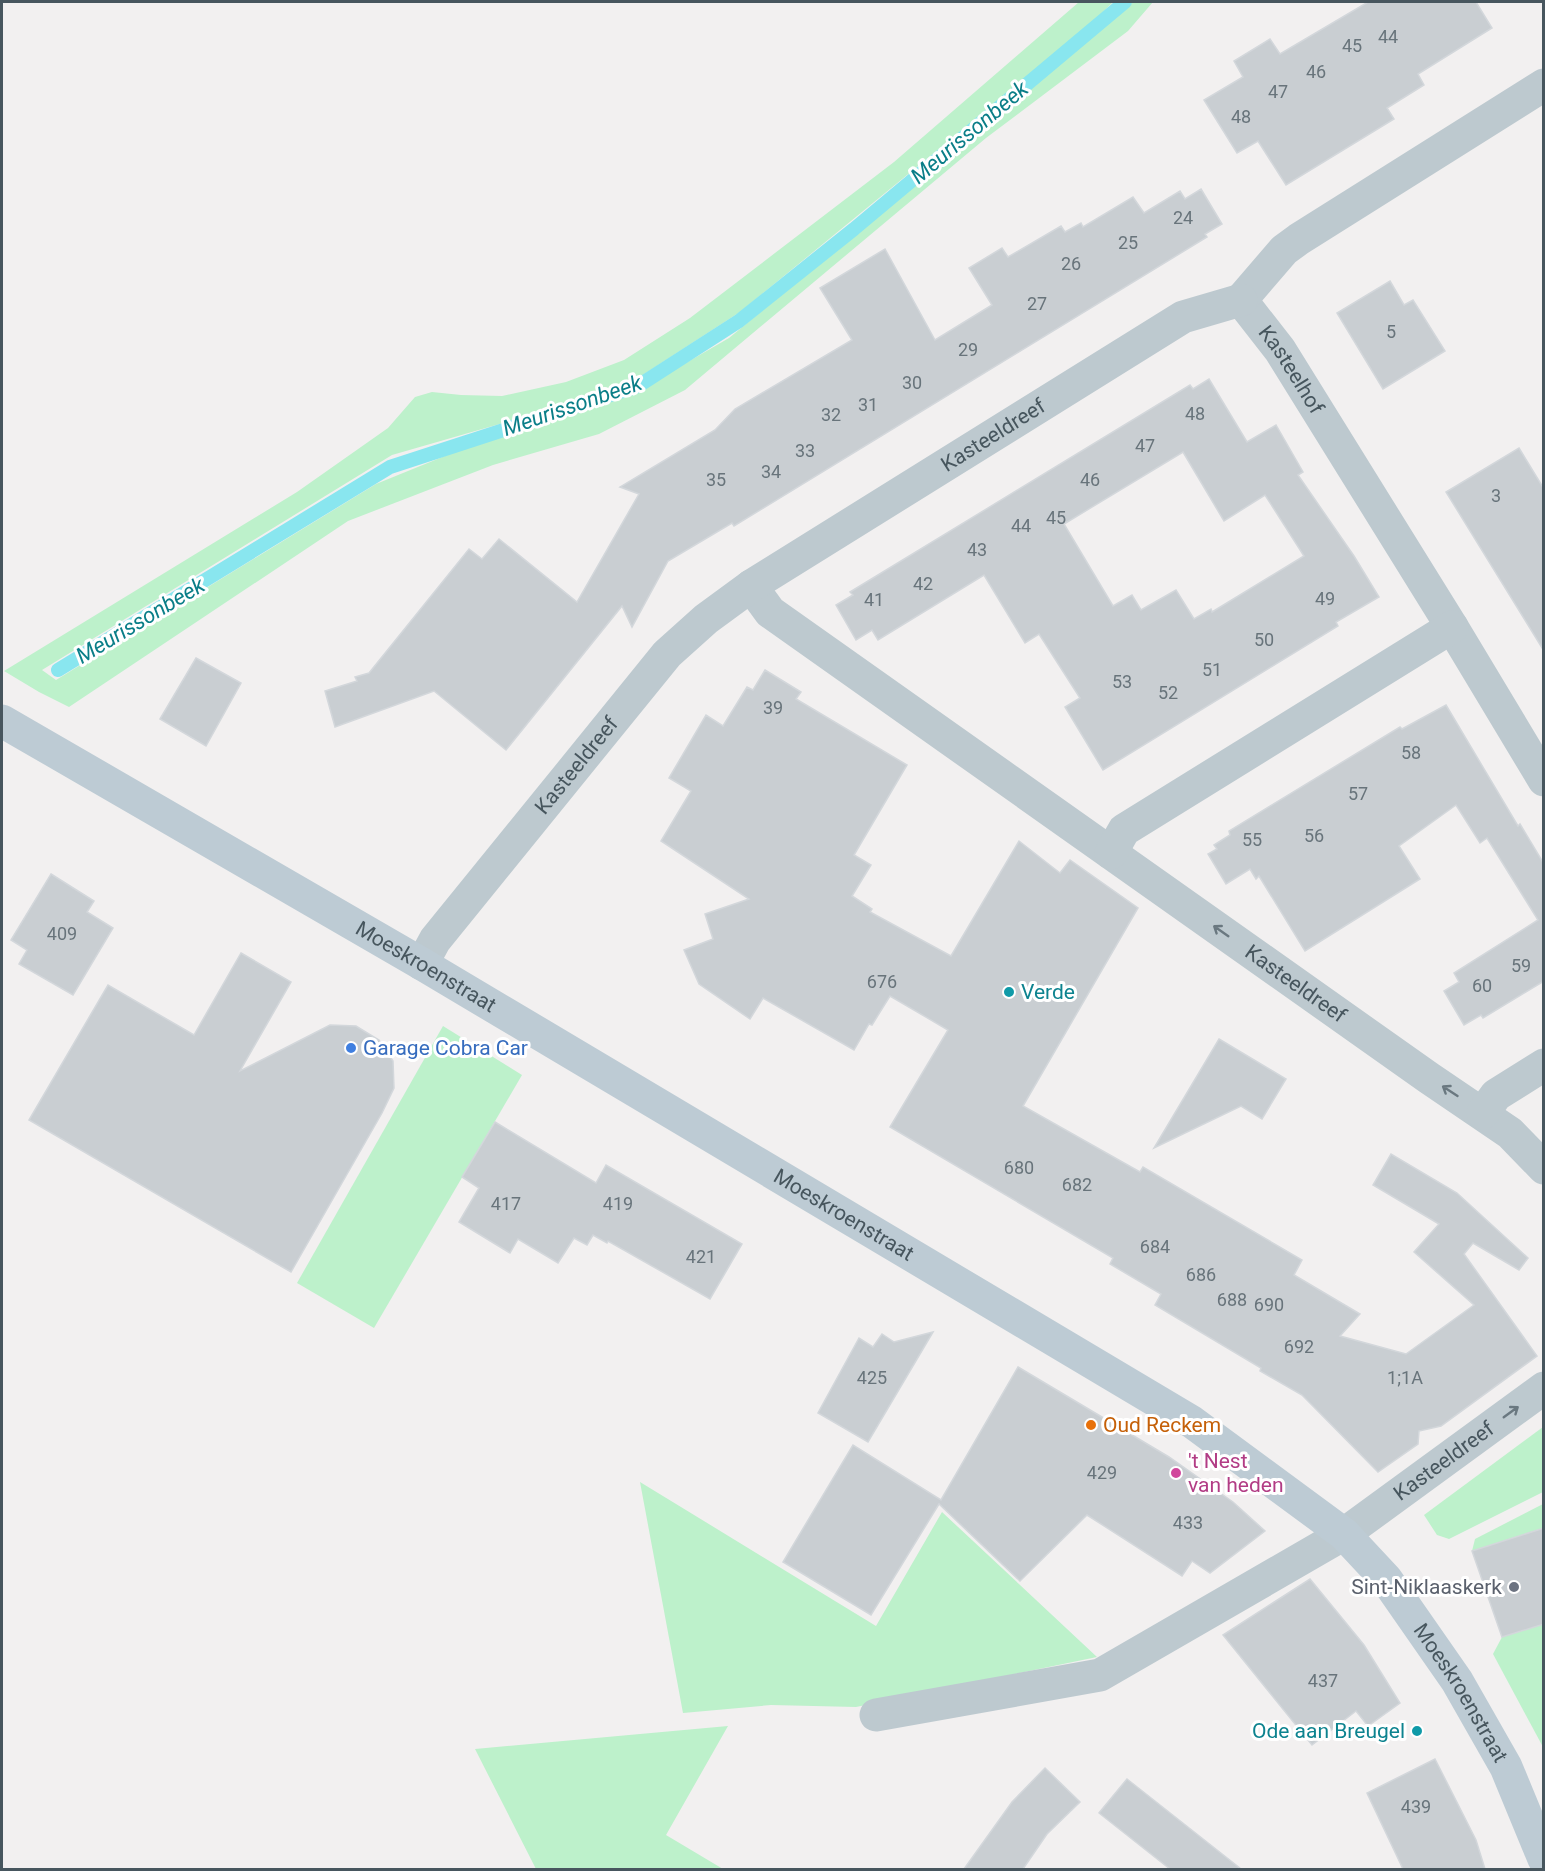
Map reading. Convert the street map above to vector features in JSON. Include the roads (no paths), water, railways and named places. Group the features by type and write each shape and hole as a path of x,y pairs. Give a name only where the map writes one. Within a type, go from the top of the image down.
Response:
{"main road":[{"name":"Moeskroenstraat","path":"2,721 422,964 1192,1422 1353,1528 1457,1681 1506,1767 1544,1859"}],"street":[{"path":"1241,300 1284,250 1299,239 1544,85"},
{"name":"Kasteeldreef","path":"422,964 435,940 668,654 706,619 751,586 1183,317 1241,300"},
{"name":"Kasteelhof","path":"1241,300 1281,350 1452,627 1540,764"},
{"name":"Kasteeldreef","path":"751,586 770,612 1429,1078 1510,1132 1544,1168"},
{"path":"1111,853 1124,830 1452,627"},
{"path":"1483,1113 1497,1095 1544,1065"},
{"name":"Kasteeldreef","path":"876,1715 1100,1675 1353,1528 1544,1388"}],"waterway":[{"name":"Meurissonbeek","path":"58,670 390,467 638,386 739,321 854,229 1125,2"}],"place":[{"name":"Verde","path":"1009,992"},
{"name":"Garage Cobra Car","path":"351,1048"},
{"name":"Oud Reckem","path":"1091,1425"},
{"name":"'t Nest van heden","path":"1176,1473"},
{"name":"Sint-Niklaaskerk","path":"1514,1587"},
{"name":"Ode aan Breugel","path":"1417,1731"}]}
